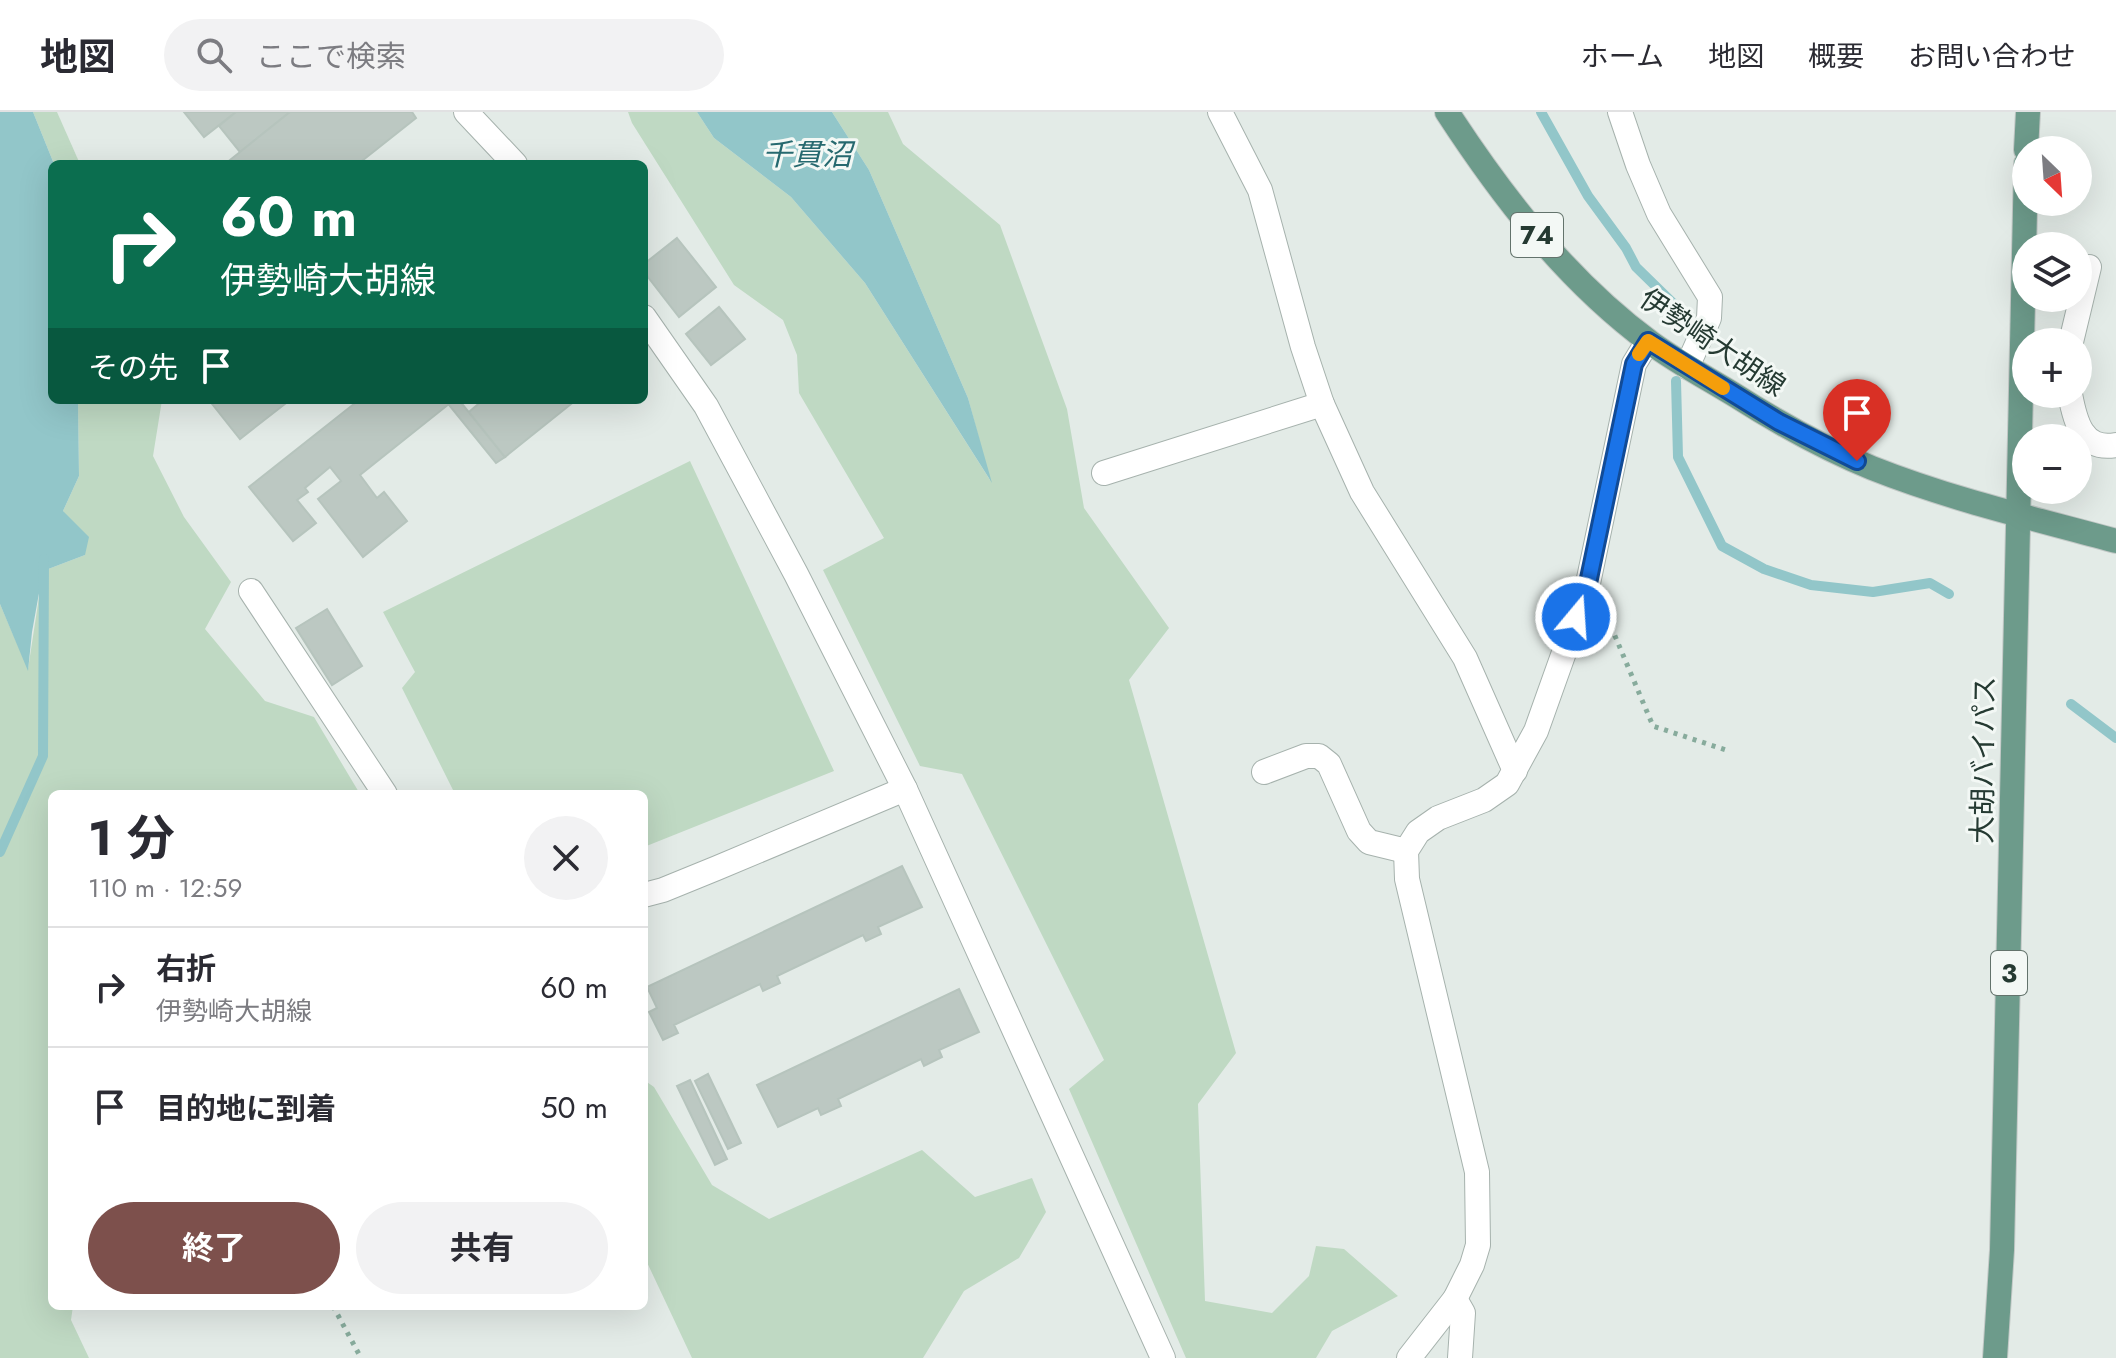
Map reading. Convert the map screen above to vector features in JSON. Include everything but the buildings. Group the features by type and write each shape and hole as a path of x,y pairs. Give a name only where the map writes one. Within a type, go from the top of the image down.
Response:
{"main road":[{"name":"伊勢崎大胡線","path":"1447,112 1500,191 1552,252 1590,291 1648,341 1687,367 1779,422 1841,454 1905,480 2116,541"},
{"path":"2027,136 2028,112"},
{"name":"大胡バイパス","path":"1995,1358 2002,1250 2025,216"}],"street":[{"path":"466,112 511,160"},
{"path":"1220,112 1260,190 1322,404 1362,492 1465,658 1515,771"},
{"path":"1620,112 1659,214 1710,297 1709,318 1687,367"},
{"path":"648,323 706,406 796,574 905,789 1163,1358"},
{"path":"1409,1358 1455,1299 1478,1245 1477,1172 1407,879 1406,851 1418,832 1438,818 1484,800 1507,784 1536,731 1589,575 1634,364 1648,341"},
{"path":"1104,473 1322,404"},
{"path":"2073,408 2081,433 2089,441 2116,445"},
{"path":"251,591 382,790"},
{"path":"1264,772 1306,756 1319,756 1329,764 1359,831 1369,842 1406,851"},
{"path":"648,894 905,789"},
{"path":"1455,1299 1463,1313 1460,1358"}],"path":[{"path":"1589,575 1653,726 1726,750"},
{"path":"335,1310 361,1358"}],"green space":[{"path":"33,112 57,112 78,160 52,160"},
{"path":"628,112 697,112 714,138 791,197 865,283 990,480 968,398 869,170 832,112 888,112 903,144 1000,225 1067,409 1084,508 1169,628 1129,680 1236,1053 1198,1104 1205,1301 1272,1313 1309,1276 1316,1246 1344,1249 1398,1296 1332,1331 1316,1358 1186,1358 1069,1089 1104,1060 962,774 920,766 823,570 884,538 799,393 797,355 783,320 734,285"},
{"path":"78,404 161,404 153,456 184,517 231,582 205,629 265,701 314,717 358,790 48,790 48,1310 72,1310 71,1320 89,1358 0,1358 0,604 28,669 43,571 85,555 63,511 79,476"},
{"path":"690,461 834,771 648,845 648,790 453,790 402,688 415,672 383,612"},
{"path":"648,1083 654,1087 712,1185 769,1219 922,1150 975,1197 1032,1178 1046,1212 1019,1258 964,1291 923,1358 692,1358 648,1264"}],"water":[{"path":"0,112 33,112 52,160 48,160 48,404 78,404 79,476 63,511 89,537 85,555 43,571 28,671 0,604"},
{"name":"千貫沼","path":"697,112 832,112 869,170 968,398 992,483 865,283 791,197 714,138"}],"waterway":[{"path":"1541,112 1588,196 1636,267 1678,308 1679,325"},
{"path":"1676,381 1678,457 1722,546 1764,569 1811,585 1873,592 1930,583 1949,594"},
{"path":"0,852 43,756 44,559"},
{"path":"2071,704 2116,738"}],"slow traffic":[{"path":"1639,354 1648,341 1723,388"}],"route":[{"path":"1576,617 1587,588 1634,364 1648,341 1779,422 1857,461"}]}
